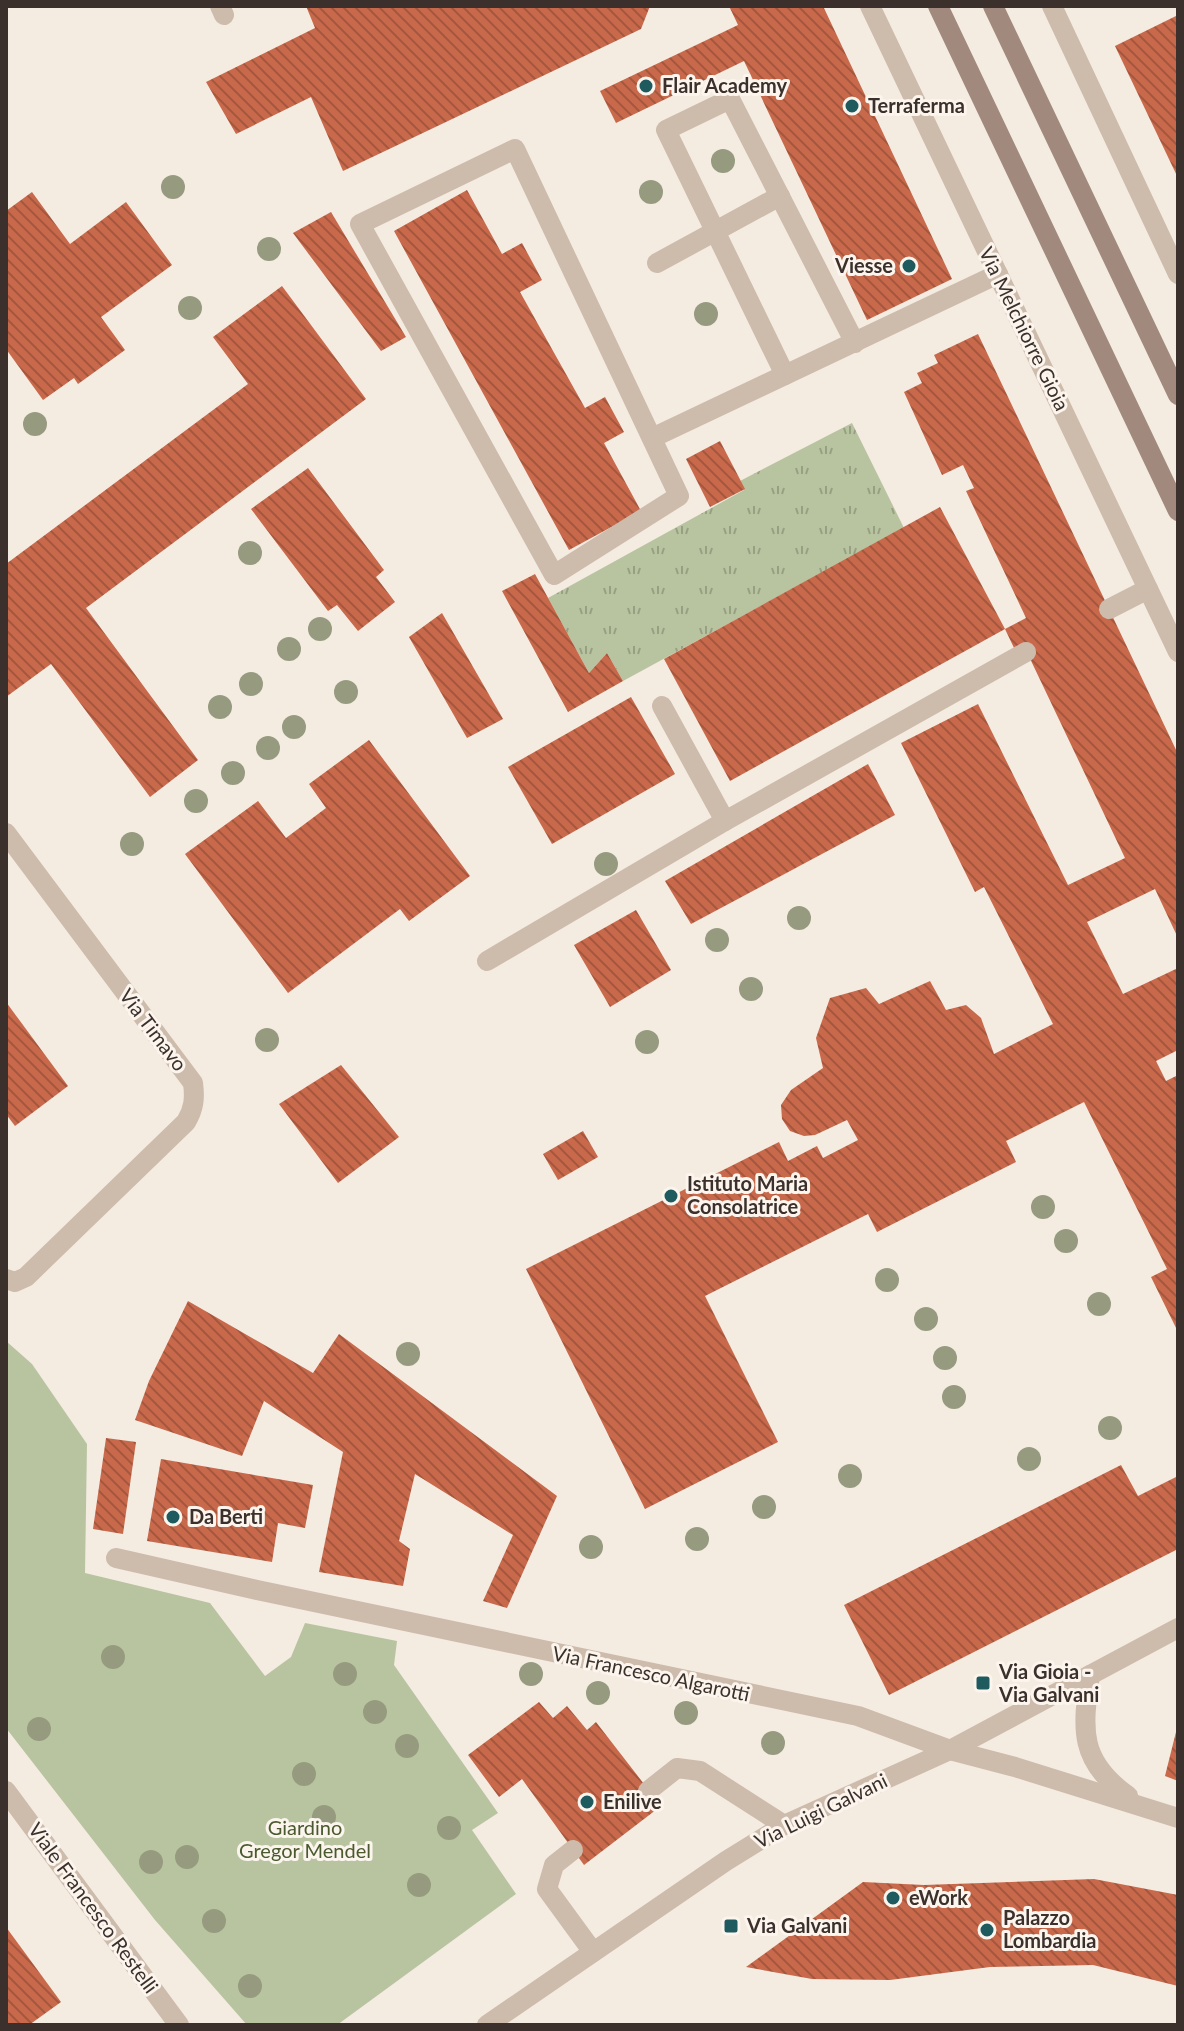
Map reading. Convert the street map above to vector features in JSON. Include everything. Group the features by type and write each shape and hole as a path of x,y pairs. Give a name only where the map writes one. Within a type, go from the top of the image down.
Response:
{"main road":[{"path":"938,6 1178,511"},
{"path":"993,6 1178,395"}],"street":[{"name":"Via Melchiorre Gioia","path":"870,6 1178,652"},
{"path":"1052,6 1178,274"},
{"path":"785,375 666,130 730,99 855,343"},
{"path":"515,149 652,438 679,496 554,575 360,224 515,149"},
{"path":"657,263 780,196"},
{"path":"652,438 998,274"},
{"path":"1109,609 1148,589"},
{"path":"487,961 725,821 1026,652"},
{"path":"662,706 725,821"},
{"name":"Via Timavo","path":"6,833 193,1083 195,1098 186,1122 26,1277 11,1280"},
{"name":"Via Francesco Algarotti","path":"116,1558 858,1716 950,1750 1178,1818"},
{"name":"Via Luigi Galvani","path":"487,2025 726,1861 784,1825 950,1750 1178,1628"},
{"path":"1090,1675 1083,1721 1092,1760 1106,1779 1141,1806"},
{"path":"648,1791 677,1768 700,1771 784,1825"},
{"name":"Viale Francesco Restelli","path":"6,1791 179,2025"},
{"path":"573,1850 554,1865 547,1889 593,1952"}],"green space":[{"path":"852,423 904,528 623,681 607,653 589,673 548,598 744,490 740,481"},
{"name":"Giardino Gregor Mendel","path":"6,1341 32,1364 87,1444 85,1573 210,1603 265,1676 291,1657 305,1623 397,1641 394,1665 498,1813 472,1830 516,1894 337,2025 247,2025 155,1920 6,1728"}],"building":[{"path":"306,6 650,6 641,29 343,171 311,97 236,134 206,82 315,28"},
{"path":"729,6 823,6 952,279 867,320 744,61 616,123 600,91 738,25"},
{"path":"1178,15 1178,178 1115,46"},
{"path":"467,190 502,254 522,243 542,280 520,292 585,408 605,397 624,432 604,443 641,511 569,550 394,231"},
{"path":"32,192 70,244 126,202 172,265 101,317 125,350 78,384 74,378 43,400 6,349 6,211"},
{"path":"331,212 406,337 381,351 293,233"},
{"path":"282,286 366,399 86,608 198,760 150,797 51,664 6,697 6,564 248,384 213,337"},
{"path":"978,334 1178,754 1178,938 1155,889 1087,922 1123,994 1178,968 1178,1050 1156,1061 1166,1081 1178,1075 1178,1332 1151,1277 1167,1269 1084,1102 1006,1141 1016,1162 877,1232 868,1214 705,1296 778,1442 645,1509 526,1269 779,1142 788,1161 817,1146 823,1158 858,1140 847,1120 815,1135 804,1136 790,1131 782,1119 781,1105 791,1090 823,1068 816,1038 830,998 866,988 879,1004 930,981 946,1010 966,1005 981,1018 994,1054 1053,1024 984,887 975,892 901,743 978,704 1068,885 1125,858 1024,646 1015,650 1005,629 1026,618 966,491 974,488 963,465 942,475 904,392 922,383 917,373 938,363 934,355"},
{"path":"720,441 745,489 710,507 686,459"},
{"path":"308,468 384,570 376,577 395,602 358,631 337,605 328,611 251,509"},
{"path":"940,507 1005,629 730,781 664,659"},
{"path":"535,574 589,673 607,653 623,681 568,712 502,591"},
{"path":"442,613 503,719 467,738 409,637"},
{"path":"631,697 675,774 552,844 508,767"},
{"path":"369,740 470,876 409,921 400,909 288,993 185,854 258,801 286,838 326,808 309,784"},
{"path":"868,764 895,815 691,924 665,881"},
{"path":"636,910 671,970 610,1007 574,945"},
{"path":"6,1002 68,1086 15,1126 6,1114"},
{"path":"341,1065 399,1137 338,1183 279,1104"},
{"path":"583,1131 598,1157 558,1180 543,1154"},
{"path":"188,1301 313,1373 339,1334 557,1496 507,1608 483,1601 513,1535 415,1474 399,1541 410,1549 403,1586 319,1572 343,1452 264,1401 242,1456 135,1420 149,1381"},
{"path":"106,1438 136,1442 123,1534 93,1529"},
{"path":"161,1459 313,1485 305,1528 278,1523 272,1562 147,1541"},
{"path":"1121,1465 1138,1496 1178,1476 1178,1549 889,1695 844,1605"},
{"path":"539,1702 553,1718 567,1706 587,1730 596,1722 661,1806 584,1865 522,1779 499,1797 468,1755"},
{"path":"1178,1728 1178,1781 1165,1776"},
{"name":"Palazzo Lombardia","path":"1094,1879 1178,1895 1178,1986 1093,1965 990,1967 890,1980 812,1979 746,1967 863,1882 924,1885"},
{"path":"6,1927 61,2002 29,2025 6,2025"}],"place":[{"name":"Flair Academy","path":"646,86"},
{"name":"Terraferma","path":"852,106"},
{"name":"Viesse","path":"909,266"},
{"name":"Istituto Maria Consolatrice","path":"671,1196"},
{"name":"Da Berti","path":"173,1517"},
{"name":"Via Gioia - Via Galvani","path":"983,1683"},
{"name":"Enilive","path":"587,1802"},
{"name":"eWork","path":"893,1898"},
{"name":"Via Galvani","path":"731,1926"},
{"name":"Palazzo Lombardia","path":"987,1930"}]}
